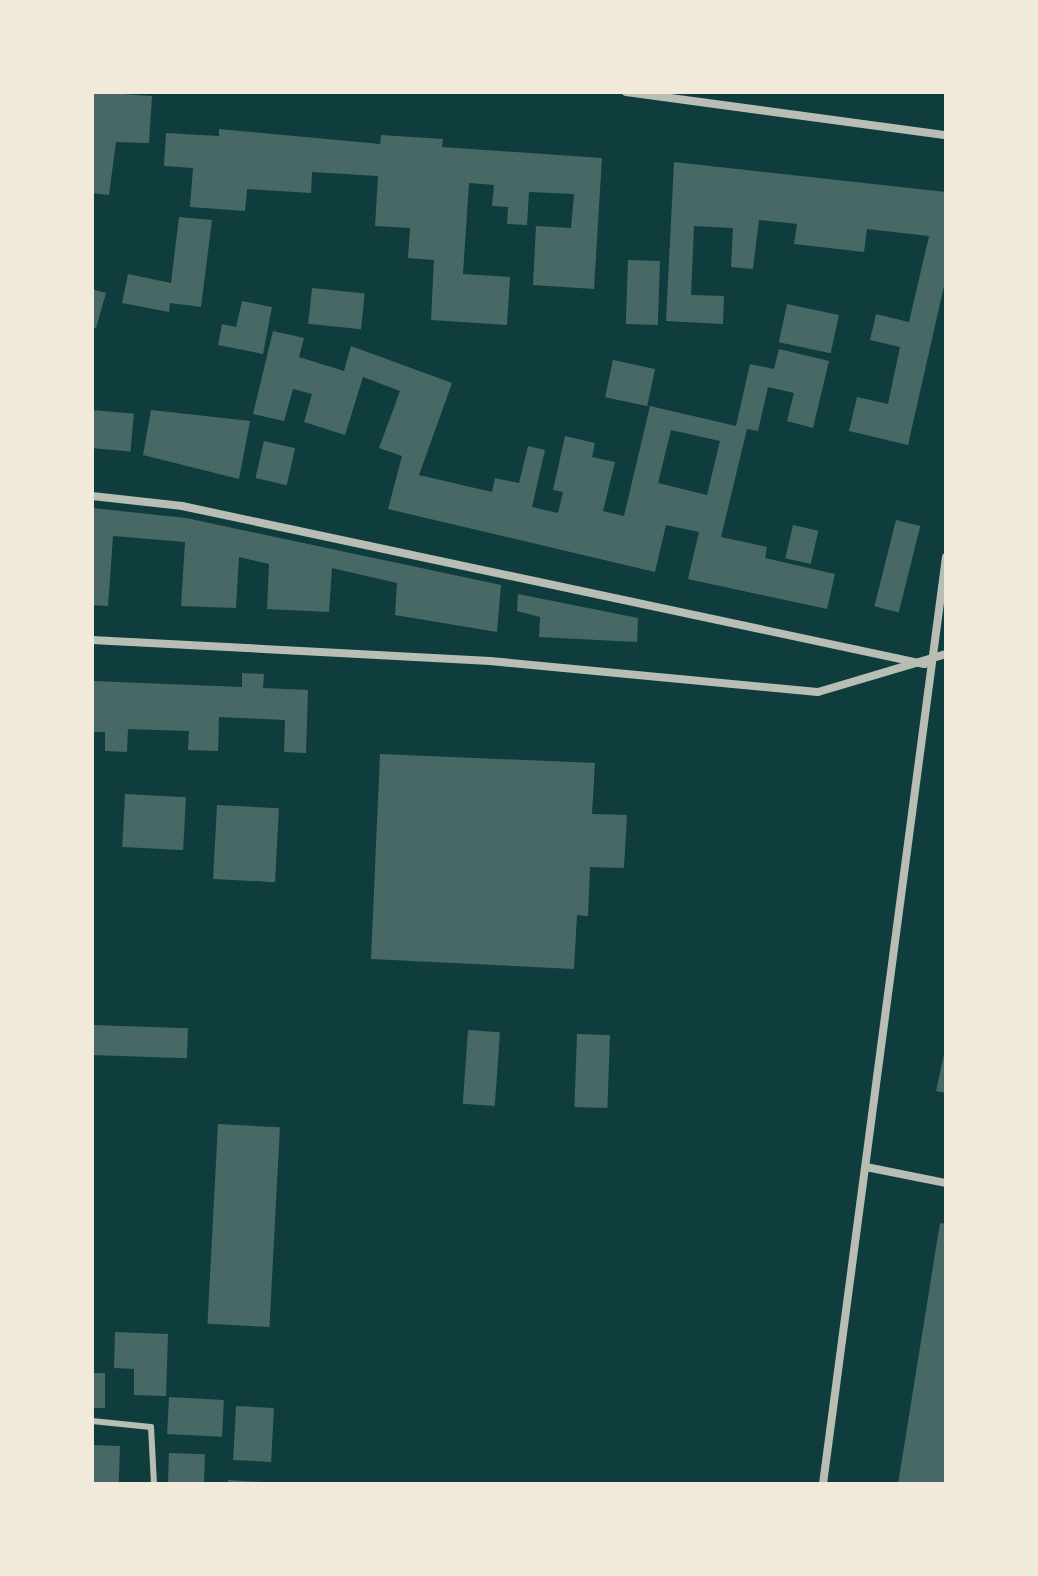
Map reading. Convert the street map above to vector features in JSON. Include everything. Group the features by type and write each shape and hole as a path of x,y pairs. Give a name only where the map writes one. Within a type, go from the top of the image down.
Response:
{"street":[{"path":"626,92 946,135"},
{"path":"92,496 197,509 929,665"},
{"path":"823,1484 929,665 946,557"},
{"path":"92,640 490,661 818,692 929,665 946,654"},
{"path":"866,1167 946,1183"}],"lane":[{"path":"92,1421 151,1427 154,1484"}],"building":[{"path":"92,92 152,96 149,143 116,142 109,195 92,193"},
{"path":"219,129 380,144 381,135 443,139 442,147 602,158 594,289 533,285 536,226 571,228 574,194 529,192 527,225 507,224 508,207 492,206 494,185 469,183 463,274 510,277 507,325 431,320 434,260 408,258 410,228 375,226 378,176 312,172 311,193 247,189 245,211 190,207 193,168 164,166 166,133 219,136"},
{"path":"674,162 946,192 946,277 908,445 849,431 857,397 888,404 900,347 870,340 876,314 909,322 929,236 867,229 864,252 794,244 797,224 759,220 753,269 731,267 733,228 694,226 691,295 724,296 723,324 666,321"},
{"path":"179,217 212,220 201,307 170,303 169,312 122,303 128,274 171,283"},
{"path":"628,260 660,261 658,325 626,324"},
{"path":"312,288 365,294 361,329 308,324"},
{"path":"92,289 106,293 96,328 92,327"},
{"path":"242,301 272,307 263,354 218,345 222,324 236,327"},
{"path":"787,304 839,315 831,353 779,342"},
{"path":"273,331 304,338 299,357 344,371 351,346 452,383 419,475 492,492 495,478 519,483 528,446 545,450 532,507 558,513 563,492 553,490 565,436 595,443 592,457 615,462 603,511 624,516 650,406 736,426 750,364 774,369 779,349 829,361 813,428 787,421 794,393 768,387 758,431 747,429 721,537 767,547 765,558 835,574 827,609 688,579 699,532 666,525 655,572 388,509 402,456 379,448 400,391 363,377 345,435 304,422 312,394 293,389 284,421 253,414","holes":["671,430 720,441 707,495 658,483"]},
{"path":"613,360 655,369 647,406 605,397"},
{"path":"92,410 134,414 131,452 92,448"},
{"path":"151,410 250,421 239,479 143,455"},
{"path":"264,441 295,448 287,485 255,478"},
{"path":"92,508 186,518 501,585 497,632 395,615 397,583 332,568 329,612 267,609 269,564 239,557 236,608 181,606 185,542 113,536 108,606 92,605"},
{"path":"896,520 920,526 899,612 874,606"},
{"path":"793,525 818,531 811,564 785,558"},
{"path":"518,594 638,618 637,642 539,637 540,617 517,611"},
{"path":"242,673 264,674 263,688 308,690 306,753 284,752 285,720 219,717 218,751 188,750 189,731 128,729 127,752 105,751 105,732 92,732 92,681 242,687"},
{"path":"380,754 595,763 592,814 627,815 624,868 590,867 588,916 577,915 574,969 371,959"},
{"path":"125,794 186,797 183,850 122,847"},
{"path":"217,805 279,808 275,882 213,879"},
{"path":"92,1025 188,1028 187,1058 92,1055"},
{"path":"468,1030 500,1032 495,1106 463,1104"},
{"path":"577,1034 610,1035 607,1108 574,1107"},
{"path":"946,1051 946,1093 936,1091"},
{"path":"218,1124 280,1127 269,1327 208,1324"},
{"path":"940,1223 946,1224 946,1484 898,1484"},
{"path":"115,1332 168,1334 166,1396 134,1395 134,1369 114,1368"},
{"path":"92,1373 105,1373 105,1408 92,1408"},
{"path":"169,1397 224,1400 222,1437 167,1434"},
{"path":"236,1406 274,1408 271,1462 233,1460"},
{"path":"92,1445 120,1446 119,1484 92,1484"},
{"path":"169,1453 205,1454 204,1484 168,1484"},
{"path":"228,1480 262,1482 262,1484 228,1484"}]}
